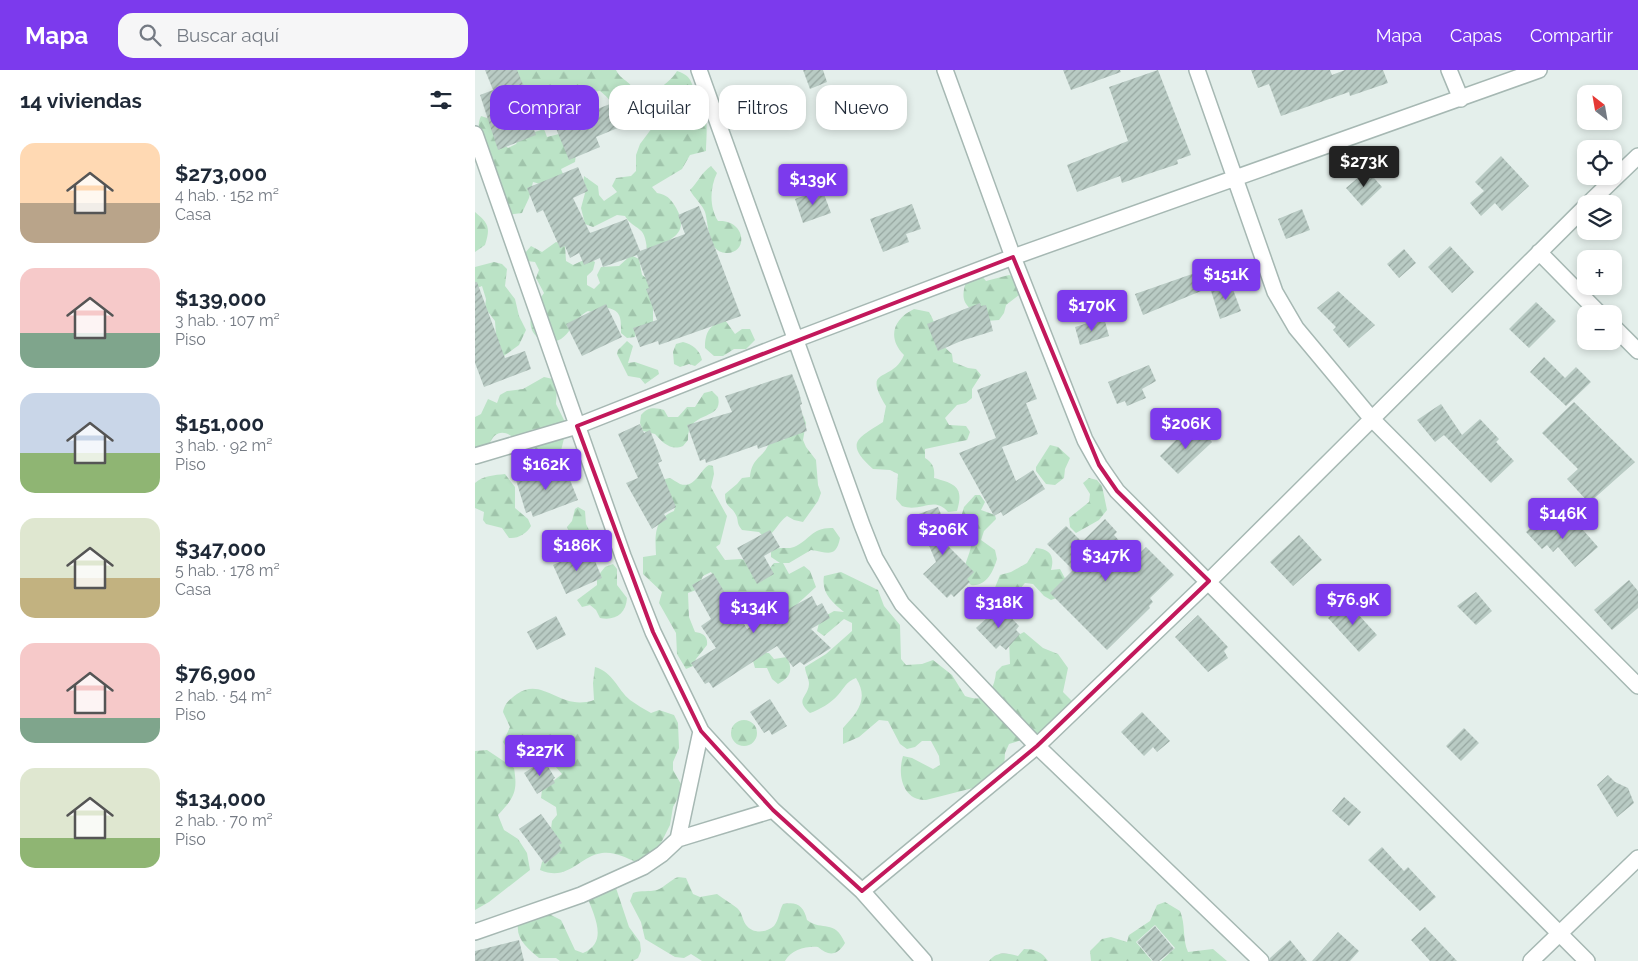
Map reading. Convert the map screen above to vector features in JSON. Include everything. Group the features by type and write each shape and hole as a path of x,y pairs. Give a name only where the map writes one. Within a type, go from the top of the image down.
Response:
{"street":[{"path":"699,70 797,339 862,525 875,558 902,604 1037,746 1261,961"},
{"path":"945,70 1013,257 1085,440 1117,491 1587,961"},
{"path":"1197,70 1275,292 1296,328 1371,418 1638,686"},
{"path":"1449,70 1461,99"},
{"path":"475,456 577,426 797,339 1013,257 1539,70"},
{"path":"475,134 595,482 653,632 701,731 773,810 862,891 924,961"},
{"path":"1597,195 1638,156"},
{"path":"862,891 1037,746 1209,581 1577,215"},
{"path":"1539,252 1591,305"},
{"path":"1622,335 1638,352"},
{"path":"679,839 701,731"},
{"path":"475,932 581,895 625,875 663,854 679,839 773,810"},
{"path":"1531,961 1638,858"}],"highlighted area":[{"path":"1013,257 1099,465 1117,491 1209,581 1037,746 862,891 773,810 701,731 653,632 577,426"}],"green space":[{"path":"514,70 616,70 630,85 609,85 609,99 599,91 599,85 517,85"},
{"path":"677,71 683,73 692,85 664,85"},
{"path":"481,116 490,119 490,130 496,130 502,143 508,148 516,144 520,137 541,130 544,130 547,137 563,133 576,154 575,162 561,169 564,177 540,184 533,182 529,198 522,213 506,215 484,147 485,139 479,128"},
{"path":"650,130 707,130 706,151 690,155 682,169 652,187 657,193 666,196 671,201 680,216 681,223 680,230 670,240 647,250 642,232 625,216 617,215 593,227 585,224 581,208 585,193 583,185 584,176 598,186 599,195 604,201 617,192 612,186 616,178 631,176 636,171 636,155 640,144"},
{"path":"711,166 717,173 711,197 715,215 718,221 734,225 741,237 741,243 733,252 726,253 715,248 710,237 705,212 690,190"},
{"path":"475,212 483,219 487,226 488,234 485,245 475,252"},
{"path":"556,242 565,245 566,261 573,265 588,258 595,262 593,270 587,276 587,285 594,289 600,283 597,275 601,267 619,266 631,255 639,259 642,275 649,280 653,306 653,323 637,329 635,337 627,338 621,333 620,317 616,311 608,308 604,315 588,311 583,314 561,339 549,342 539,338 530,323 534,308 544,293 536,278 539,270 535,262 527,261 525,253 531,246 542,252"},
{"path":"494,262 502,264 507,269 505,286 515,299 519,316 526,330 519,345 504,356 497,351 495,321 485,308 486,299 482,286 475,289 475,267"},
{"path":"980,274 986,281 1009,275 1017,278 1019,295 1006,305 1004,313 999,320 986,321 971,309 965,301 963,296 966,282"},
{"path":"914,309 929,312 935,324 938,338 952,354 953,362 976,369 981,375 972,389 972,398 966,403 957,405 945,418 949,425 966,426 970,432 967,440 925,449 925,458 933,466 934,478 948,482 959,492 957,511 948,512 943,507 932,504 915,508 902,506 896,499 898,474 890,470 873,469 859,453 857,446 861,437 883,422 886,406 879,393 878,379 899,364 904,355 895,342 895,329 901,318"},
{"path":"725,320 735,334 742,329 750,329 755,340 746,349 734,349 723,356 714,356 705,348 707,333 716,324"},
{"path":"627,341 633,346 628,363 635,362 658,370 659,374 645,384 640,378 628,376 617,354 618,350"},
{"path":"683,342 692,346 699,353 702,360 695,366 689,364 680,367 674,364 673,352 676,344"},
{"path":"544,377 553,379 557,386 556,404 567,426 559,459 539,466 528,466 518,463 514,438 506,433 499,433 493,437 489,445 475,449 475,417 481,414 488,399 497,403 500,395 507,391 523,389"},
{"path":"712,391 718,397 716,410 693,424 689,430 688,440 683,446 671,447 655,434 643,431 640,423 641,415 646,410 651,408 661,409 664,410 668,417 678,417 687,407 695,407 704,393"},
{"path":"803,415 806,423 803,440 816,460 818,485 821,493 818,501 803,522 787,516 765,538 759,532 742,530 736,515 726,502 725,494 742,478 750,477 753,465 769,443 776,440 784,440"},
{"path":"1050,445 1058,447 1070,458 1065,469 1064,478 1055,485 1046,484 1036,471 1036,467"},
{"path":"709,465 713,466 714,474 711,487 727,516 720,544 716,547 725,560 741,559 769,569 774,563 780,563 771,557 771,552 779,548 794,547 820,530 833,528 840,538 833,552 826,553 811,550 789,563 783,563 789,574 804,566 810,571 816,587 782,618 751,604 745,609 741,626 711,572 703,576 696,590 688,593 689,617 695,632 706,637 707,645 693,666 686,669 677,654 676,633 659,603 662,592 643,574 643,557 656,555 657,528 663,518 674,511 675,507 662,480 669,478 680,484 689,484"},
{"path":"505,474 515,487 515,508 528,519 531,526 516,538 509,538 502,528 486,524 483,520 484,512 475,508 475,483 485,477"},
{"path":"1089,478 1097,480 1102,486 1107,510 1099,520 1076,533 1070,527 1069,518 1089,502 1090,494 1083,483"},
{"path":"975,495 980,495 985,502 981,510 995,515 996,519 984,531 981,540 995,550 997,559 985,581 981,584 971,585 964,571 971,546 959,524 964,507"},
{"path":"578,507 585,511 586,524 590,532 587,539 579,543 570,534 567,527 572,521 575,509"},
{"path":"1036,548 1045,550 1050,554 1052,557 1051,570 1060,569 1068,584 1059,597 1051,600 1044,596 1033,584 1025,583 1013,595 998,598 994,590 1000,575 1011,572 1027,563"},
{"path":"613,564 617,569 617,585 627,598 626,604 619,615 605,619 600,618 596,610 590,605 582,607 577,600 597,585 597,577 605,567"},
{"path":"841,572 878,590 884,606 900,625 901,659 906,665 922,664 933,660 952,675 965,696 978,698 988,694 993,685 996,672 1002,666 1010,664 1009,640 1024,632 1043,648 1058,654 1068,668 1063,692 1075,704 1059,732 1009,744 1005,753 1004,769 977,787 926,800 912,796 907,792 902,779 901,763 903,756 912,758 933,769 940,765 939,756 931,741 922,741 915,747 907,749 900,744 888,721 879,720 859,737 843,744 843,728 857,711 862,699 862,692 856,678 848,683 825,706 810,713 803,705 802,701 809,684 805,667 826,654 852,631 852,623 844,619 824,636 817,631 820,619 834,611 844,612 828,597 824,587 824,576"},
{"path":"763,653 769,653 774,659 787,657 790,673 786,679 778,684 772,679 767,668 755,668 753,661"},
{"path":"595,667 606,673 630,700 640,707 651,713 659,710 674,715 678,723 679,748 673,762 673,770 681,784 681,792 673,807 670,825 662,841 651,856 637,862 615,854 602,853 594,855 566,871 550,873 540,870 542,862 561,843 551,829 552,821 557,815 556,807 541,798 542,790 562,774 541,753 530,748 524,747 510,753 503,742 510,727 503,712 510,700 517,694 527,690 536,689 544,691 571,702 594,700 593,683"},
{"path":"744,720 753,724 757,733 753,742 744,746 735,742 731,733 735,724"},
{"path":"487,750 514,768 515,789 508,804 498,815 504,830 518,839 527,853 530,870 489,902 475,910 475,751"},
{"path":"678,877 686,878 693,894 700,897 717,894 735,906 746,925 752,930 760,932 774,926 783,904 792,903 802,908 807,920 837,931 845,943 839,950 833,953 826,952 818,947 804,948 795,951 785,961 702,961 691,954 684,958 675,957 645,939 641,922 630,901 633,893 657,890"},
{"path":"607,883 616,888 629,927 640,942 641,951 638,958 633,961 560,961 556,958 539,958 521,939 518,925 547,913 561,920 575,950 583,953 591,948 596,942 598,935 596,920 587,896"},
{"path":"1165,902 1180,911 1188,952 1213,949 1227,961 1161,961 1175,948 1155,925 1136,942 1152,961 1091,961 1090,951 1102,939 1111,937 1127,942 1129,935 1150,921 1157,905"},
{"path":"1024,949 1038,952 1048,961 989,961 999,954 1018,956"}],"building":[{"path":"485,70 517,70 523,85 491,85"},
{"path":"803,70 823,70 827,82 810,89"},
{"path":"1063,70 1120,70 1121,72 1071,90"},
{"path":"1158,70 1191,155 1177,160 1178,164 1122,183 1120,176 1077,192 1067,165 1128,141 1109,87"},
{"path":"1251,70 1330,70 1332,75 1345,70 1383,70 1388,83 1350,96 1349,92 1281,116 1269,84 1258,88"},
{"path":"490,91 490,126 480,95"},
{"path":"609,104 609,130 613,130 596,137 600,147 569,160 557,130 599,130 599,108"},
{"path":"491,130 534,130 536,135 498,150"},
{"path":"1501,156 1529,186 1502,211 1495,203 1481,216 1470,203 1484,191 1475,182"},
{"path":"578,167 588,191 573,198 590,233 627,219 640,251 685,234 678,215 699,206 741,316 659,345 658,341 640,347 633,328 657,320 646,289 649,288 637,255 603,267 600,258 584,265 579,253 570,258 565,246 560,248 543,210 537,213 527,188"},
{"path":"1367,170 1382,187 1362,206 1346,188"},
{"path":"822,189 831,213 803,223 795,199"},
{"path":"912,204 921,229 906,234 909,242 883,252 870,219"},
{"path":"1302,209 1310,230 1286,239 1278,219"},
{"path":"1450,246 1474,272 1452,293 1428,267"},
{"path":"1404,249 1416,263 1399,278 1387,264"},
{"path":"1195,273 1201,291 1143,315 1135,294"},
{"path":"475,282 477,282 505,358 525,351 531,369 484,387 475,363"},
{"path":"1231,284 1241,311 1220,319 1211,291"},
{"path":"1338,291 1375,325 1349,348 1333,330 1336,327 1317,308"},
{"path":"1536,302 1556,321 1529,348 1509,329"},
{"path":"980,303 981,306 986,305 993,331 961,341 938,351 927,324"},
{"path":"606,304 622,337 582,356 566,324"},
{"path":"1104,318 1109,336 1080,345 1075,327"},
{"path":"1544,357 1565,378 1576,367 1591,382 1566,406 1530,372"},
{"path":"1149,365 1156,381 1142,389 1146,398 1127,406 1125,401 1117,404 1108,382"},
{"path":"1026,371 1037,399 1026,403 1038,434 1002,447 1016,481 1033,470 1045,489 1003,516 1001,512 994,516 959,453 996,438 977,390"},
{"path":"792,374 799,392 802,404 800,405 807,431 758,449 757,445 706,463 705,459 700,461 687,425 732,412 725,396"},
{"path":"1574,402 1635,462 1589,503 1567,479 1578,469 1542,433"},
{"path":"1441,404 1462,435 1480,419 1499,439 1496,442 1514,461 1491,483 1444,435 1435,442 1417,420"},
{"path":"640,424 644,433 650,430 662,461 658,463 676,507 664,514 667,519 652,529 626,483 638,478 618,434"},
{"path":"1197,425 1212,442 1178,474 1160,456 1180,436 1183,439"},
{"path":"564,465 578,500 533,517 531,511 526,513 516,480"},
{"path":"938,507 951,538 943,541 974,572 967,579 970,582 954,597 951,594 947,598 923,574 936,562 916,515"},
{"path":"1545,515 1561,532 1576,522 1598,547 1575,567 1558,547 1553,552 1547,545 1542,549 1526,532"},
{"path":"1105,519 1117,532 1114,535 1135,558 1146,547 1174,575 1150,598 1153,602 1149,606 1150,608 1107,650 1050,593 1073,570 1047,544 1066,526 1082,542"},
{"path":"770,530 780,547 764,556 774,574 757,584 737,548"},
{"path":"1299,535 1322,560 1293,586 1270,562"},
{"path":"585,550 588,558 593,556 602,578 566,594 553,565"},
{"path":"713,573 747,629 766,617 768,620 812,596 817,606 822,603 830,618 811,629 831,648 804,665 800,662 793,667 777,646 713,688 709,682 705,684 691,663 716,648 701,626 711,619 692,585"},
{"path":"1629,580 1638,591 1638,608 1612,630 1594,610"},
{"path":"1476,592 1492,611 1476,625 1457,606"},
{"path":"1346,601 1377,635 1359,652 1328,618"},
{"path":"1000,606 1019,626 1016,630 1020,634 1006,650 1000,645 996,649 976,628"},
{"path":"1198,615 1228,647 1224,651 1228,658 1208,672 1175,637"},
{"path":"556,616 566,635 537,650 527,632"},
{"path":"770,699 787,726 772,735 769,730 764,733 750,712"},
{"path":"1142,712 1170,741 1157,752 1153,747 1144,756 1121,732"},
{"path":"1464,728 1479,743 1461,761 1446,746"},
{"path":"544,760 555,778 553,779 555,783 537,794 524,773"},
{"path":"1608,775 1615,782 1628,788 1634,803 1617,817 1597,785"},
{"path":"1344,797 1361,812 1349,826 1332,811"},
{"path":"541,814 562,843 559,845 562,850 545,864 519,829"},
{"path":"1382,847 1404,871 1408,867 1436,897 1420,911 1368,860"},
{"path":"1155,926 1174,949 1159,961 1153,961 1137,942"},
{"path":"1425,927 1457,961 1430,961 1411,940"},
{"path":"1338,932 1359,951 1350,961 1312,961"},
{"path":"519,940 524,961 475,961 475,951"},
{"path":"1290,940 1307,961 1270,961 1270,958"}]}
